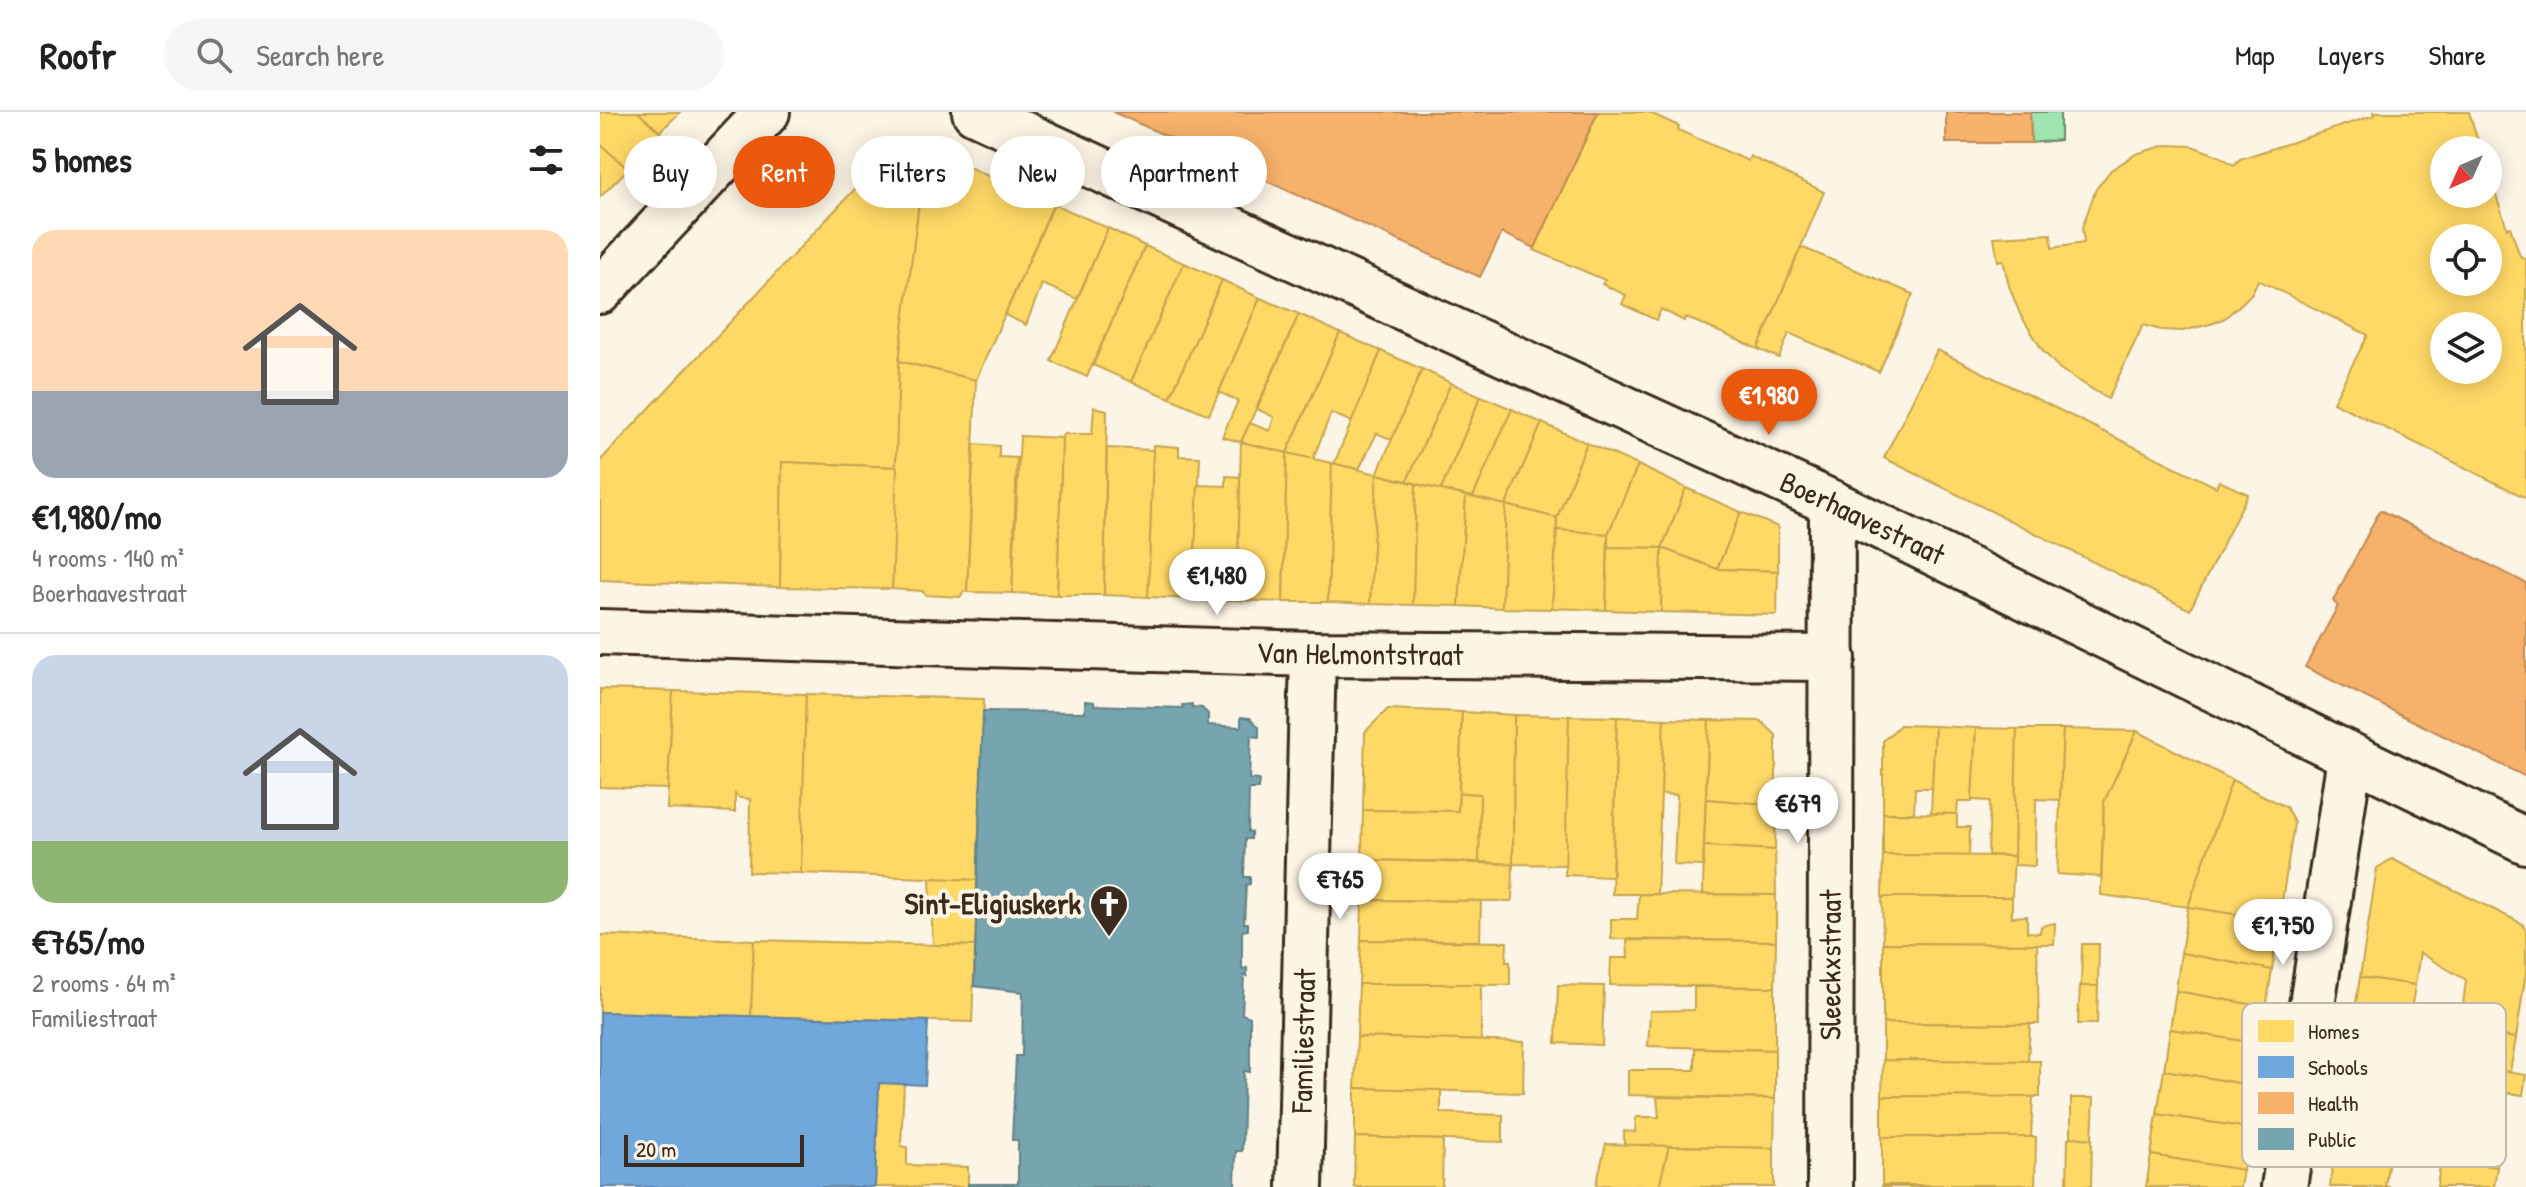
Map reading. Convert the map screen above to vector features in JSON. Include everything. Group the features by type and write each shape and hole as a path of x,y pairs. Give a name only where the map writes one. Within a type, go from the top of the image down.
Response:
{"street":[{"path":"600,291 767,112"},
{"name":"Boerhaavestraat","path":"975,112 1832,503 2526,841"},
{"name":"Sleeckxstraat","path":"1830,1187 1832,503"},
{"name":"Van Helmontstraat","path":"600,632 1313,654 1833,658"},
{"name":"Familiestraat","path":"1300,1187 1313,654"},
{"path":"2312,1003 2350,757"},
{"path":"2284,1187 2287,1167"}],"green space":[{"path":"2030,112 2060,112 2060,140 2031,143"}],"building: Homes":[{"path":"600,112 638,112 660,132 657,136 624,136 624,165 600,144"},
{"path":"638,112 680,112 660,132"},
{"path":"1598,112 1648,112 1679,126 1678,130 1748,161 1750,156 1824,192 1758,349 1661,309 1656,320 1622,304 1626,295 1602,284 1605,280 1534,250"},
{"path":"2374,112 2469,112 2477,136 2430,136 2430,208 2500,208 2520,256 2526,259 2526,498 2333,402 2368,335 2258,280 2252,293 2241,304 2214,323 2183,331 2143,325 2108,399 2060,369 2043,351 2020,314 2003,260 1998,261 1994,237 2051,234 2052,248 2084,243 2082,228 2096,189 2111,170 2136,154 2166,145 2192,146 2234,165 2240,159 2375,115"},
{"path":"600,144 624,165 624,173 600,197"},
{"path":"974,170 990,177 990,208 1052,208 976,380 899,361 918,208 974,208"},
{"path":"851,193 851,208 918,208 899,361 897,467 782,462 780,587 600,580 600,461"},
{"path":"1052,208 1063,208 1108,228 1077,299 1042,284 1026,325 1005,315"},
{"path":"1108,228 1145,246 1087,377 1051,361"},
{"path":"1145,246 1184,263 1131,382 1093,365"},
{"path":"1801,247 1913,294 1879,372 1789,333 1779,358 1758,349"},
{"path":"1184,263 1222,280 1170,398 1131,382"},
{"path":"1222,280 1260,298 1209,415 1170,398"},
{"path":"1260,298 1299,314 1241,442 1222,437 1238,401 1219,392"},
{"path":"1299,314 1340,333 1287,453 1241,442 1250,423 1270,431 1274,417 1257,409"},
{"path":"1340,333 1381,351 1352,422 1331,413 1313,459 1287,453"},
{"path":"1937,350 2216,487 2219,481 2248,494 2190,610 1884,458"},
{"path":"1381,351 1422,369 1392,440 1377,433 1359,469 1334,464"},
{"path":"899,361 976,380 967,592 964,591 960,597 892,589"},
{"path":"1422,369 1451,383 1407,481 1377,474"},
{"path":"1451,383 1481,396 1441,490 1407,481"},
{"path":"1481,396 1512,409 1473,497 1441,490"},
{"path":"1094,407 1107,410 1104,595 1057,595 1062,438 1063,434 1092,434"},
{"path":"1512,409 1542,423 1506,505 1473,497"},
{"path":"1542,423 1587,443 1557,518 1506,505"},
{"path":"1020,436 1062,438 1057,595 1012,593"},
{"path":"1241,442 1287,453 1283,602 1237,600"},
{"path":"1587,443 1638,465 1608,534 1557,530 1557,518"},
{"path":"974,444 999,446 999,457 1017,458 1012,593 967,592"},
{"path":"1153,445 1179,447 1179,456 1200,457 1193,599 1148,597"},
{"path":"1107,448 1153,450 1148,597 1104,595"},
{"path":"1287,453 1332,463 1328,602 1283,602"},
{"path":"782,462 897,467 892,589 780,587"},
{"path":"1332,463 1377,474 1370,604 1328,602"},
{"path":"1638,465 1686,488 1662,548 1608,547 1608,534"},
{"path":"1377,474 1416,484 1413,605 1370,604"},
{"path":"1226,476 1240,477 1237,600 1193,599 1198,485 1226,486"},
{"path":"1416,484 1466,496 1459,606 1413,605"},
{"path":"1686,488 1741,512 1717,569 1662,548"},
{"path":"1466,496 1506,505 1502,608 1459,606"},
{"path":"1506,505 1557,518 1550,609 1502,608"},
{"path":"1741,512 1778,527 1778,571 1717,569"},
{"path":"1557,530 1608,534 1606,610 1552,608"},
{"path":"1608,547 1662,548 1661,612 1606,610"},
{"path":"1662,548 1717,569 1778,571 1777,615 1661,612"},
{"path":"600,689 673,691 668,789 600,787"},
{"path":"673,691 806,694 801,873 749,872 750,799 735,794 735,812 667,809"},
{"path":"806,694 984,699 977,880 801,873"},
{"path":"1388,709 1462,712 1458,811 1363,810 1365,732"},
{"path":"1462,712 1514,715 1513,864 1479,862 1480,794 1459,793"},
{"path":"1514,715 1569,716 1566,865 1513,864"},
{"path":"1569,716 1617,717 1612,877 1565,875"},
{"path":"1617,717 1664,719 1657,894 1612,894"},
{"path":"1664,719 1709,720 1703,866 1674,865 1677,795 1661,794"},
{"path":"1709,720 1761,721 1776,735 1776,805 1706,799"},
{"path":"1900,725 1935,726 1932,788 1915,788 1914,813 1883,813 1883,741"},
{"path":"1935,726 1976,728 1972,802 1958,802 1957,814 1931,813"},
{"path":"1976,728 2017,729 2014,856 1988,855 1990,801 1972,800"},
{"path":"2017,729 2063,729 2060,800 2036,799 2035,866 2014,865"},
{"path":"2063,729 2137,731 2104,802 2101,877 2057,874"},
{"path":"2137,731 2232,780 2188,907 2101,895 2104,802"},
{"path":"2232,780 2286,807 2294,823 2279,921 2188,907"},
{"path":"1459,793 1480,794 1479,862 1362,860 1363,810 1458,811"},
{"path":"1706,799 1776,805 1775,850 1704,846"},
{"path":"1883,813 1957,814 1957,827 1970,827 1969,856 1883,855"},
{"path":"1704,846 1775,850 1776,895 1703,894"},
{"path":"1883,855 2014,856 2012,897 1882,897"},
{"path":"2392,859 2523,924 2526,931 2526,972 2516,1038 2506,1037 2506,1003 2463,1003 2466,980 2420,953 2415,985 2360,977 2377,868"},
{"path":"1362,860 1513,864 1512,901 1362,900"},
{"path":"930,878 977,880 975,946 933,945"},
{"path":"1639,894 1776,895 1776,941 1611,939 1611,919 1637,919"},
{"path":"1882,897 2012,897 2012,917 2027,916 2027,932 2040,933 2041,926 2055,923 2054,944 1883,943"},
{"path":"1362,900 1481,901 1480,941 1361,940"},
{"path":"2188,907 2279,921 2272,970 2181,953"},
{"path":"600,935 754,940 751,1016 600,1012"},
{"path":"754,940 975,946 972,1022 751,1016"},
{"path":"1361,940 1507,942 1510,985 1359,984"},
{"path":"1627,940 1776,941 1775,987 1610,985 1611,958 1628,958"},
{"path":"1883,943 2037,944 2039,1024 1883,1023"},
{"path":"2082,944 2099,944 2098,986 2081,986"},
{"path":"2181,953 2272,970 2267,1003 2244,1003 2176,991"},
{"path":"2360,977 2415,985 2412,1003 2356,1003"},
{"path":"1359,984 1481,984 1481,1041 1357,1037"},
{"path":"1558,985 1604,986 1602,1045 1556,1043"},
{"path":"2080,986 2098,986 2097,1024 2078,1024"},
{"path":"1694,987 1775,987 1775,1050 1648,1046 1650,1011 1694,1010"},
{"path":"2176,991 2244,1003 2242,1041 2170,1029"},
{"path":"1883,1023 2030,1024 2028,1061 1883,1060"},
{"path":"2170,1029 2242,1041 2242,1084 2164,1070"},
{"path":"1357,1037 1524,1042 1523,1093 1355,1088"},
{"path":"2506,1037 2516,1038 2510,1072 2506,1071"},
{"path":"1695,1048 1775,1050 1775,1099 1628,1095 1628,1070 1695,1070"},
{"path":"1883,1060 2040,1061 2040,1097 1882,1096"},
{"path":"2164,1070 2242,1084 2242,1127 2157,1114"},
{"path":"2506,1072 2526,1075 2523,1095 2506,1093"},
{"path":"879,1083 904,1084 901,1146 907,1147 907,1165 968,1167 968,1187 875,1187"},
{"path":"1355,1088 1441,1090 1441,1113 1503,1115 1503,1142 1355,1137"},
{"path":"1882,1096 2033,1097 2031,1137 1882,1137"},
{"path":"1657,1097 1775,1099 1774,1148 1624,1145 1624,1131 1635,1132 1636,1117 1659,1117"},
{"path":"2071,1098 2094,1098 2092,1139 2071,1137"},
{"path":"2157,1114 2242,1127 2243,1170 2151,1155"},
{"path":"1355,1137 1443,1140 1442,1187 1354,1187"},
{"path":"1882,1137 2036,1137 2035,1185 1882,1185"},
{"path":"2068,1138 2092,1139 2091,1186 2067,1186"},
{"path":"1606,1144 1669,1146 1659,1187 1596,1185"},
{"path":"1669,1146 1774,1148 1774,1187 1659,1187"},
{"path":"2151,1155 2243,1170 2240,1187 2146,1187"},
{"path":"2332,1167 2388,1167 2385,1186 2390,1187 2330,1187"},
{"path":"2440,1167 2497,1167 2494,1187 2437,1187"},
{"path":"2035,1185 2049,1187 1882,1187"}],"building: Schools":[{"path":"600,1012 928,1021 925,1085 879,1083 875,1187 600,1187"}],"building: Health":[{"path":"1113,112 1598,112 1535,248 1502,233 1480,277 1267,181 1267,136 1166,136"},
{"path":"1946,112 2030,112 2031,143 1946,143"},
{"path":"2380,510 2526,583 2526,777 2305,667 2338,606 2333,601"}],"building: Public":[{"name":"Sint-Eligiuskerk","path":"1085,701 1094,702 1094,705 1183,708 1182,705 1192,704 1192,707 1202,708 1208,714 1208,725 1241,727 1241,717 1250,718 1259,727 1259,737 1251,736 1249,779 1259,780 1258,789 1249,789 1248,832 1251,832 1251,839 1245,839 1244,877 1250,877 1250,884 1246,885 1244,923 1248,923 1248,930 1242,931 1242,969 1247,968 1247,976 1244,976 1242,1014 1250,1017 1250,1072 1244,1071 1242,1151 1236,1151 1235,1187 968,1187 968,1184 1018,1184 1018,1140 1012,1140 1016,1056 1022,1056 1023,992 974,986 983,711 1085,712"}],"place":[{"name":"Sint-Eligiuskerk","path":"1109,938"}]}
